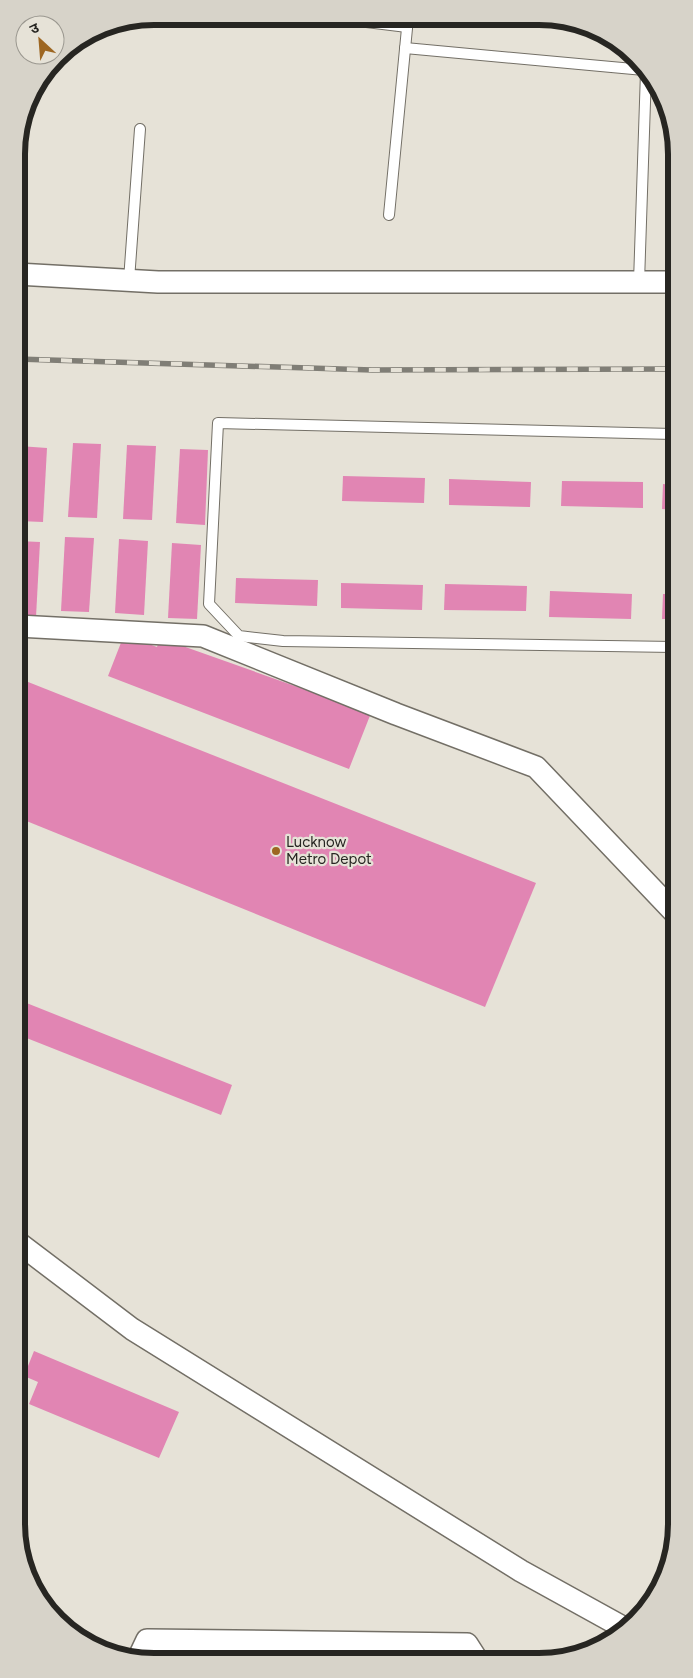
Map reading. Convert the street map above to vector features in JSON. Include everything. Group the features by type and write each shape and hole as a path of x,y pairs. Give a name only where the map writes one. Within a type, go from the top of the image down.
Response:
{"street":[{"path":"25,274 158,282 668,282"},
{"path":"25,626 203,636 396,714 536,767 668,906"},
{"path":"25,1248 132,1329 521,1571 619,1625"},
{"path":"141,1652 147,1640 467,1644 473,1653"}],"lane":[{"path":"388,215 408,25"},
{"path":"405,48 637,70"},
{"path":"639,282 645,80"},
{"path":"129,280 140,129"},
{"path":"668,434 218,423 209,604 239,636 274,640 668,647"}],"building":[{"path":"73,443 101,444 97,518 68,517"},
{"path":"127,445 156,446 152,520 123,519"},
{"path":"25,446 47,448 43,522 25,521"},
{"path":"180,449 208,450 205,525 176,523"},
{"path":"343,476 425,478 424,503 342,501"},
{"path":"449,479 531,482 530,507 449,505"},
{"path":"562,481 643,482 643,508 561,506"},
{"path":"663,484 668,484 668,510 662,509"},
{"path":"65,537 94,538 89,612 61,611"},
{"path":"119,539 148,541 144,615 115,613"},
{"path":"25,541 40,542 36,617 25,616"},
{"path":"172,543 201,545 197,619 168,618"},
{"path":"236,578 318,580 317,606 235,603"},
{"path":"341,583 423,585 422,610 341,608"},
{"path":"445,584 527,586 526,611 444,610"},
{"path":"550,591 632,594 631,619 549,617"},
{"path":"663,594 668,594 668,619 662,619"},
{"path":"124,635 157,647 160,638 371,713 349,769 108,676"},
{"name":"Lucknow Metro Depot","path":"25,681 536,883 485,1007 25,820"},
{"path":"25,1002 232,1085 221,1115 25,1037"},
{"path":"34,1351 179,1412 159,1458 29,1404 38,1382 25,1376"},
{"path":"161,1652 262,1653 161,1653"}],"railway":[{"path":"25,359 372,370 668,369"}],"place":[{"name":"Lucknow Metro Depot","path":"276,851"}]}
